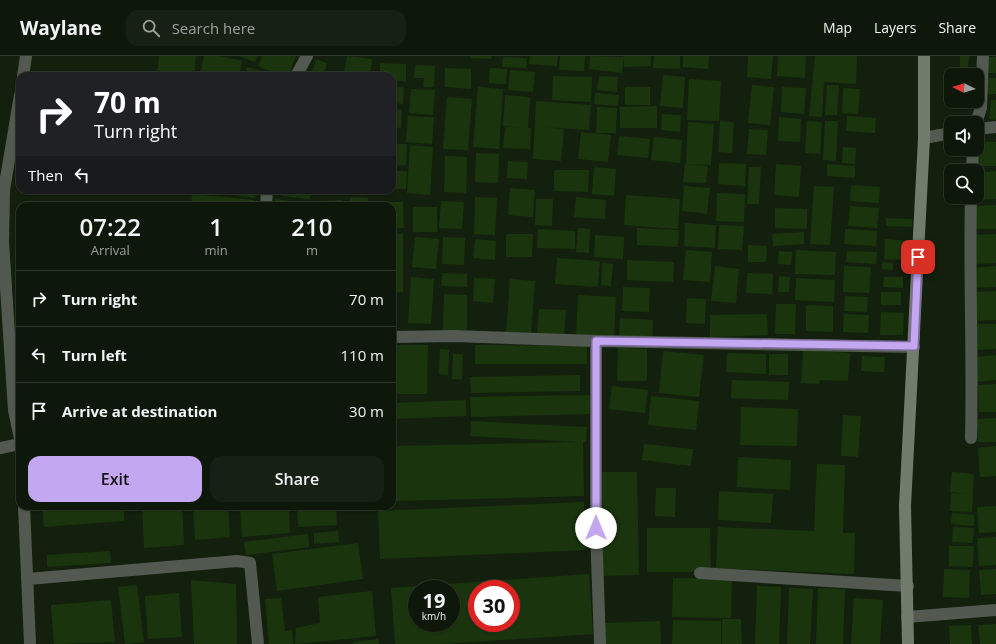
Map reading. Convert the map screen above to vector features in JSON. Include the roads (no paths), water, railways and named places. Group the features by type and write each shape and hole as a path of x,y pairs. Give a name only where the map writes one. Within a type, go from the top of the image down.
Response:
{"main road":[{"path":"908,644 906,506 924,138 924,56"}],"street":[{"path":"24,72 26,56"},
{"path":"298,72 306,56"},
{"path":"978,116 981,108 983,56"},
{"path":"16,119 4,190 3,242 14,410 16,420"},
{"path":"984,128 996,127"},
{"path":"924,138 944,134"},
{"path":"971,204 970,245 973,370 971,438"},
{"path":"396,337 455,336 596,341 914,346"},
{"path":"596,341 596,528 600,644"},
{"path":"0,448 16,445"},
{"path":"24,510 30,644"},
{"path":"28,579 237,561 250,563 258,644"},
{"path":"700,573 908,586"},
{"path":"907,617 996,610"}]}
